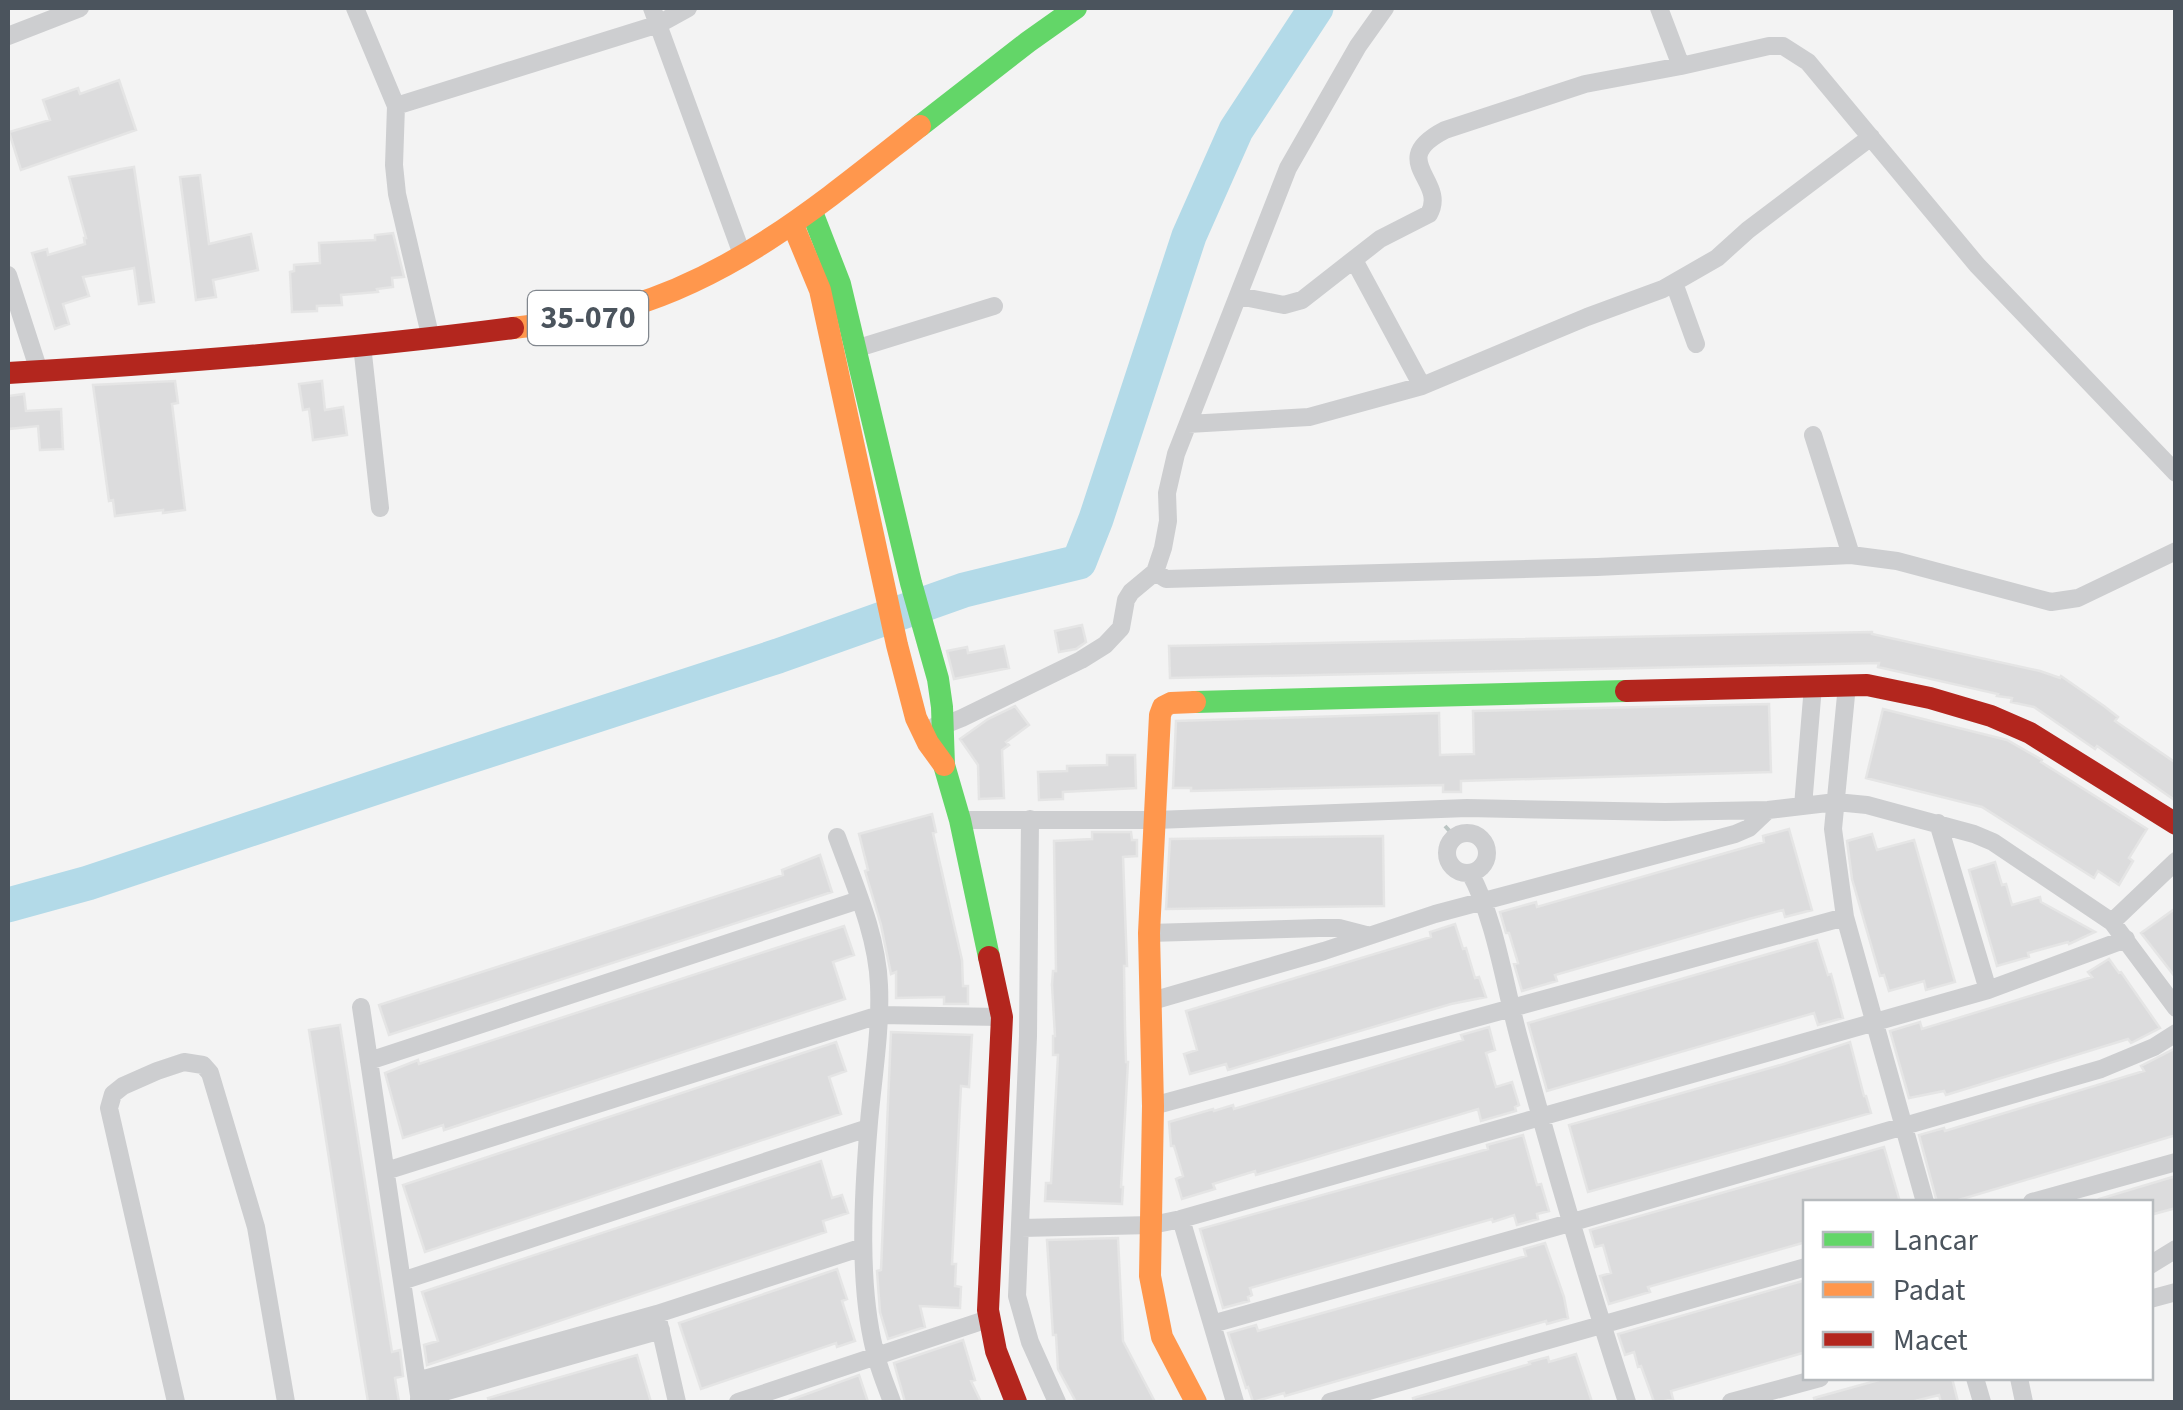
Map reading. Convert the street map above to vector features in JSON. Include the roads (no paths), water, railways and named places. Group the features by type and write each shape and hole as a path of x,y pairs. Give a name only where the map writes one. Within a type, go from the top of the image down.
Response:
{"street":[{"path":"8,36 80,8"},
{"path":"355,8 396,106 397,194 431,338"},
{"path":"396,106 688,8"},
{"name":"35-070","path":"8,373 158,364 431,338 578,320 658,296 742,257 802,219 1076,8"},
{"path":"931,726 1055,673 1105,646 1121,628 1126,600 1147,578 1168,520 1171,472 1288,168 1358,46 1385,8"},
{"path":"1659,8 1681,66"},
{"path":"655,16 742,257"},
{"path":"1239,296 1284,305 1302,300 1380,238 1432,210 1420,148 1445,130 1585,84 1783,46 1808,62 1976,265 2176,472"},
{"path":"1188,424 1309,417 1422,386 1674,283 1717,258 1870,137"},
{"path":"802,219 840,284 855,349 862,428 897,645 931,726 960,820 1002,1017 987,1296 997,1359 1016,1402"},
{"path":"802,219 938,679 942,708 931,726"},
{"path":"1354,260 1422,386"},
{"path":"8,275 39,371"},
{"path":"1674,283 1696,344"},
{"path":"855,349 994,306"},
{"path":"362,345 380,508"},
{"path":"1813,435 1851,555"},
{"path":"1147,578 1851,555 1912,564 2051,602 2078,598 2176,552"},
{"path":"1847,685 1834,846 1845,917 1925,1200"},
{"path":"1803,806 1813,686"},
{"path":"1196,1402 1162,1337 1150,1276 1153,1106 1149,933 1163,707 1171,703 1867,686 1924,695 2004,720 2176,824"},
{"path":"960,820 1156,820 1467,808 1665,812 1768,810 1836,802 1867,805 1993,842 2112,922 2176,1008"},
{"path":"1464,833 1467,808"},
{"path":"1152,1002 1484,901 1736,834 1768,810"},
{"path":"1023,819 1028,1036 1017,1296 1030,1342 1056,1402"},
{"path":"1938,824 1988,990"},
{"path":"1464,833 1479,836 1488,850 1484,865 1470,873 1456,869 1448,856 1451,841 1464,833"},
{"path":"837,838 873,944 879,981 863,1247 876,1357 892,1402"},
{"path":"2112,922 2176,861"},
{"path":"1470,873 1484,901 1540,1116 1627,1402"},
{"path":"369,1061 860,900"},
{"path":"1153,1106 1845,917"},
{"path":"1149,933 1340,928 1366,935"},
{"path":"1021,1228 1152,1225 1181,1219 1988,990 2126,939"},
{"path":"361,1007 418,1394 659,1322 863,1247"},
{"path":"386,1171 879,1015 1002,1017"},
{"path":"1212,1324 2101,1070 2176,1032"},
{"path":"176,1402 108,1108 113,1094 123,1086 184,1062 203,1065 221,1103 256,1227 286,1402"},
{"path":"402,1281 868,1128"},
{"path":"2039,1200 2176,1162"},
{"path":"1181,1219 1235,1402"},
{"path":"2153,1263 2176,1248"},
{"path":"1330,1402 1803,1268"},
{"path":"738,1402 988,1319"},
{"path":"659,1322 677,1402"},
{"path":"1731,1402 1813,1380"}],"waterway":[{"path":"8,905 88,883 778,656 964,590 1079,562 1189,236 1236,130 1316,8"}]}
